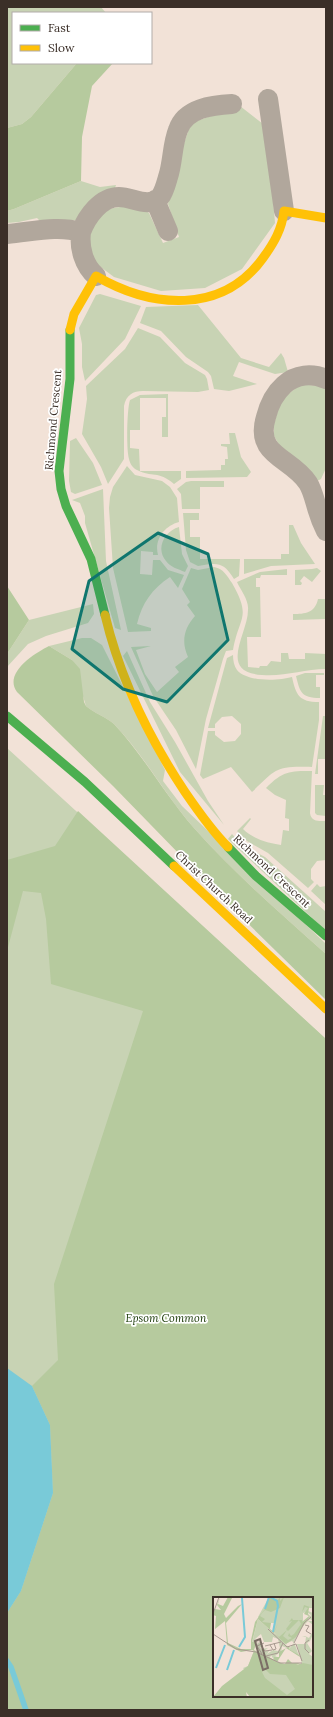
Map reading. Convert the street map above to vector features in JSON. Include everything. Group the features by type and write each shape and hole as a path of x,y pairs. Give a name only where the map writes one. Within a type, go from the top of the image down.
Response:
{"street":[{"path":"232,104 210,106 195,112 183,120 177,131 166,184 160,197 146,202 121,197 110,198 92,212 81,232 81,244 83,256 90,270 96,276 128,291 149,298 163,300 193,298 214,294 238,283 253,270 277,236 283,220 284,211 268,99"},
{"path":"155,200 168,231"},
{"path":"284,211 326,218"},
{"path":"7,234 55,228 66,228 81,232"},
{"name":"Richmond Crescent","path":"96,276 74,314 70,326 70,379 59,471 61,489 66,506 91,559 106,627 115,653 156,745 197,809 234,854 256,876 326,936"},
{"path":"326,379 307,375 295,378 283,386 274,397 268,411 264,433 265,441 269,448 298,472 308,483 313,494 319,517 326,531"},
{"name":"Christ Church Road","path":"7,716 85,782 326,1009"},
{"name":"Christ Church Road","path":"27,720 85,782"}],"highlighted area":[{"path":"158,533 208,554 228,640 167,702 123,689 72,649 89,581"}],"green space":[{"path":"7,7 101,7 105,12 12,12 12,64 76,64 31,117 22,124 7,128"},
{"path":"76,64 112,64 92,86 82,137 81,181 7,211 7,128 22,124 31,117"},
{"path":"240,106 267,127 275,223 242,269 205,288 161,291 114,277 94,262 88,239 99,216 112,208 132,207 149,213 163,243 179,237 168,204 181,152 191,123"},
{"path":"81,181 100,187 116,185 114,191 77,220 42,223 37,218 7,223 7,211"},
{"path":"100,294 141,306 125,339 85,381 82,367 82,344 79,328 96,295"},
{"path":"198,305 241,358 269,367 281,353 288,372 275,374 239,362 233,376 257,384 229,391 214,389 211,376 208,372 186,357 161,331 140,323 146,307"},
{"path":"138,328 160,337 185,363 205,375 209,390 198,392 139,391 130,394 126,399 124,406 124,459 108,484 101,467 82,434 87,399 86,386 125,349"},
{"path":"301,384 326,387 326,468 321,479 315,482 281,448 274,436 274,424 281,400"},
{"path":"168,394 168,437 162,437 162,417 166,417 166,398 140,398 140,430 130,430 130,448 139,449 140,471 181,471 181,479 174,484 164,477 147,474 137,470 134,468 129,461 127,447 130,400 140,395"},
{"path":"229,433 235,433 241,457 251,472 247,477 186,478 186,471 221,470 221,465 225,465 225,459 228,459 227,447 221,446 221,444 230,444"},
{"path":"76,438 93,463 102,485 75,494 71,492 69,481 70,441"},
{"path":"127,466 135,475 162,481 170,487 177,498 179,522 169,527 161,534 157,544 158,555 153,555 153,552 141,551 140,574 152,575 153,560 160,560 168,570 184,575 178,588 170,577 158,586 145,603 137,624 151,628 151,631 128,632 113,568 109,508 110,497 113,487"},
{"path":"224,481 224,487 200,487 200,509 182,509 181,494 177,489 186,482"},
{"path":"103,489 106,561 121,630 115,628 85,523 85,516 80,503 72,500"},
{"path":"183,513 199,513 199,520 190,520 190,537 200,537 200,559 240,559 239,576 234,579 223,566 210,564 198,566 190,562 186,550"},
{"path":"289,525 293,525 301,543 315,564 271,566 244,574 244,559 281,559 281,554 289,554"},
{"path":"179,527 182,554 188,566 185,572 170,565 161,551 163,541 166,536 174,529"},
{"path":"214,567 223,571 227,575 238,595 243,611 233,650 226,651 223,659 206,719 196,769 176,730 153,696 131,647 151,646 136,650 145,674 157,692 179,672 175,667 188,657 184,641 185,635 188,625 195,616 187,605 190,602 182,589 191,568 198,570"},
{"path":"317,568 321,571 312,582 304,576 300,581 302,583 301,585 295,585 295,570"},
{"path":"287,569 287,575 261,575 260,578 256,578 256,587 260,587 261,637 247,637 248,667 259,668 260,666 267,666 271,661 281,662 281,653 288,653 289,659 305,659 305,653 326,654 326,669 270,675 248,672 241,667 238,659 238,650 247,620 248,606 237,582 260,572"},
{"path":"7,586 29,620 7,654"},
{"path":"318,599 326,599 325,619 293,620 293,614 309,612 315,607"},
{"path":"93,604 94,614 88,623 46,636 28,644 7,667 7,654 29,620"},
{"path":"82,638 91,638 102,645 165,770 163,781 182,806 326,944 326,954 258,893 209,845 183,815 125,736 114,724 86,706 72,660 49,646"},
{"path":"49,646 72,660 80,669 84,702 86,706 114,724 125,736 183,815 209,845 241,877 326,954 326,1000 17,692 14,685 14,678 17,671 22,664 36,653"},
{"path":"127,651 150,702 175,742 208,801 224,825 180,772 123,656"},
{"path":"233,655 235,667 242,674 255,679 263,680 292,677 297,693 303,699 312,702 319,702 319,720 312,767 291,767 278,770 272,773 252,792 231,767 203,779 200,775 208,731 215,731 215,735 224,742 235,741 241,734 241,724 232,716 222,717 215,724 215,728 208,728 227,658"},
{"path":"305,673 324,673 324,675 316,675 316,687 320,687 320,698 309,697 300,690 296,676"},
{"path":"323,716 326,716 326,759 318,759 318,774 315,774"},
{"name":"Epsom Common","path":"7,748 326,1039 326,1710 7,1710"},
{"path":"312,771 310,813 312,818 318,821 326,821 326,860 317,861 311,869 311,879 314,882 308,888 268,853 247,841 237,831 250,818 251,819 243,829 261,840 281,845 283,830 289,831 289,819 285,818 286,800 275,795 266,788 277,778 287,773"},
{"path":"315,785 324,785 323,795 326,795 326,816 317,815 315,813"},
{"name":"Epsom Common","path":"78,811 326,1039 326,1710 7,1710 7,1613 21,1591 53,1493 50,1425 32,1386 58,1360 54,1284 143,1011 51,984 46,919 41,893 23,891 7,951 7,860 55,846"},
{"path":"232,834 242,845 265,857 326,912 326,931 228,839"},
{"path":"317,884 320,887 326,886 326,905 311,891"}],"water":[{"path":"7,1368 32,1386 50,1425 53,1493 21,1591 7,1613"}],"waterway":[{"path":"7,1661 11,1667 26,1710"}],"traffic: fast":[{"path":"70,330 70,379 59,471 61,489 66,506 91,559 105,615"},
{"path":"7,716 85,782 174,866"},
{"path":"228,847 256,876 326,936"}],"traffic: slow":[{"path":"70,330 74,314 96,276 117,287 140,295 162,299 185,300 207,297 227,289 246,276 263,258 277,236 284,211 326,218"},
{"path":"105,615 111,638 127,684 159,750 200,814 228,847"},
{"path":"174,866 326,1009"}]}
